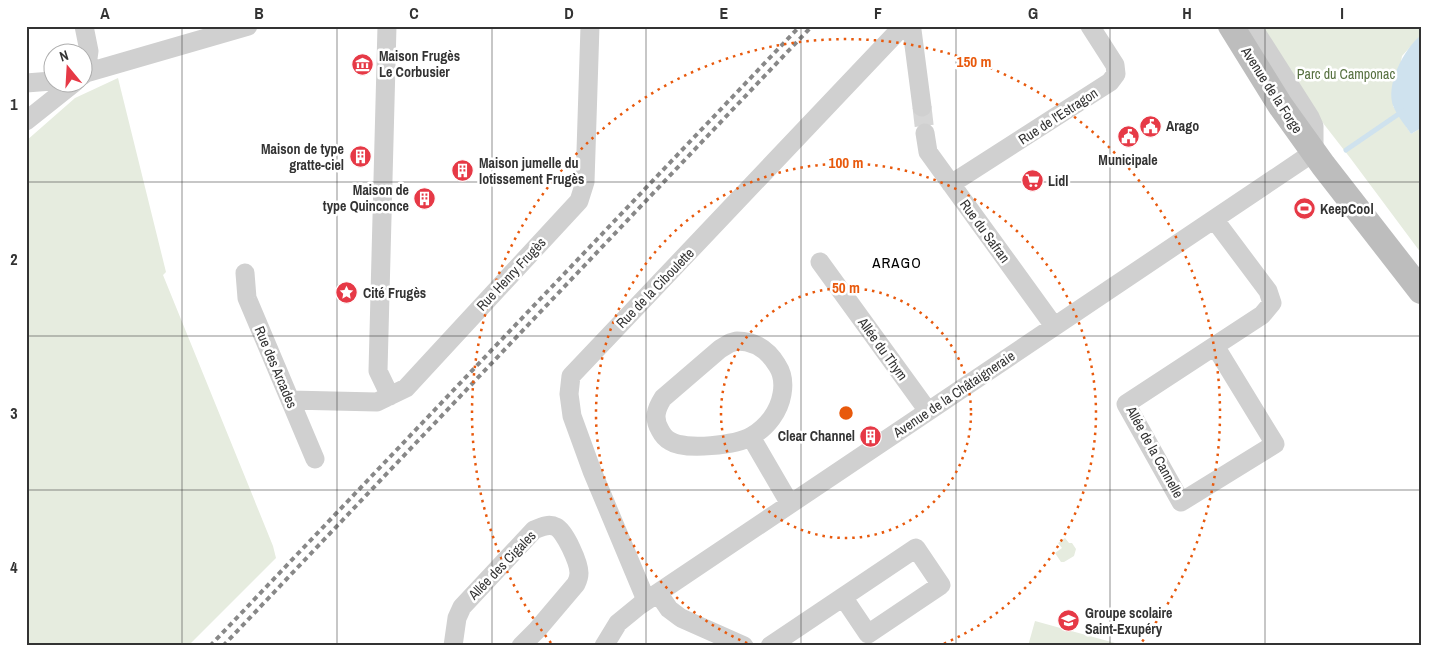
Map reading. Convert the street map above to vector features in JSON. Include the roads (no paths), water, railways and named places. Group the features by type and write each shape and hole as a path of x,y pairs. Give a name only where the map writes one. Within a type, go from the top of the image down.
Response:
{"main road":[{"name":"Avenue de la Forge","path":"1230,26 1280,105 1421,291"}],"street":[{"path":"84,26 87,42"},
{"path":"92,74 248,26"},
{"path":"387,26 378,371 390,396"},
{"name":"Rue Henry Frugès","path":"290,400 377,402 406,388 579,201 585,182 590,26"},
{"name":"Rue de la Ciboulette","path":"744,646 681,618 652,596 592,471 572,416 569,394 571,376 903,26"},
{"path":"908,26 912,30 922,107"},
{"name":"Rue de l'Estragon","path":"951,184 1110,82 1116,74 1115,65 1090,26"},
{"path":"1252,26 1310,117 1314,126 1314,152"},
{"path":"26,83 42,82"},
{"path":"26,121 63,92"},
{"name":"Rue du Safran","path":"925,133 928,152 1054,326"},
{"name":"Avenue de la Châtaigneraie","path":"604,646 618,623 628,613 652,596 1314,152"},
{"name":"Allée de la Cannelle","path":"1214,219 1268,291 1272,302 1262,315 1126,404 1181,502 1276,444 1215,346"},
{"name":"Allée du Thym","path":"820,262 928,411"},
{"name":"Rue des Arcades","path":"245,273 247,298 315,459"},
{"path":"746,341 761,346 773,358 782,374 783,380 781,400 776,412 751,437 713,445 690,447 680,445 670,442 663,434 657,425 655,415 663,398 720,350 730,344 746,341"},
{"path":"751,437 790,504"},
{"name":"Allée des Cigales","path":"453,646 457,618 462,607 534,530 548,525 554,526 563,534 577,562 578,579 576,584 537,630 521,646"},
{"path":"770,646 843,597 916,548 941,585 868,634 843,597"}],"water":[{"path":"1421,35 1421,128 1411,134 1394,108 1392,89 1397,68 1402,58"}],"waterway":[{"path":"1346,150 1403,111"}],"tunnel":[{"path":"922,107 925,133"}],"railway":[{"path":"210,646 800,26"},
{"path":"223,646 812,26"}],"place":[{"name":"Maison Frugès Le Corbusier","path":"363,64"},
{"name":"Arago","path":"1150,126"},
{"name":"Municipale","path":"1128,137"},
{"name":"Maison de type gratte-ciel","path":"360,157"},
{"name":"Maison jumelle du lotissement Frugès","path":"463,171"},
{"name":"Lidl","path":"1032,181"},
{"name":"Maison de type Quinconce","path":"425,198"},
{"name":"KeepCool","path":"1304,209"},
{"name":"Cité Frugès","path":"347,293"},
{"name":"Clear Channel","path":"871,436"},
{"name":"Groupe scolaire Saint-Exupéry","path":"1069,621"}],"district":[{"name":"ARAGO","path":"897,263"}],"park label":[{"name":"Parc du Camponac","path":"1346,74"}]}
